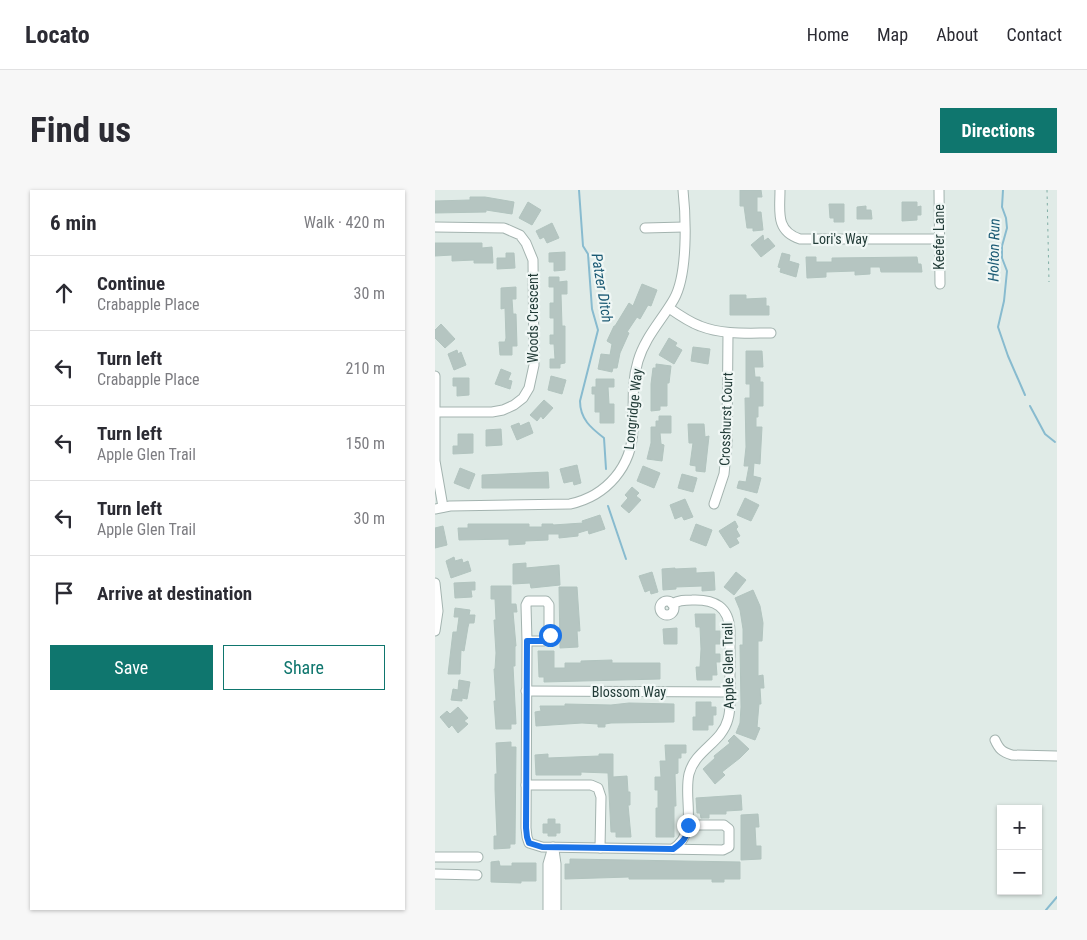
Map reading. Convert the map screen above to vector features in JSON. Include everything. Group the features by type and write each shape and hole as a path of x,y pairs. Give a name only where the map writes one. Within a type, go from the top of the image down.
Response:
{"street":[{"name":"Longridge Way","path":"439,508 571,504 595,495 610,484 623,468 630,450 633,431 632,389 638,359 647,338 676,297 682,273 683,190"},
{"name":"Lori's Way","path":"780,190 781,224 790,235 800,239 939,238"},
{"name":"Keefer Lane","path":"939,190 940,284"},
{"name":"Woods Crescent","path":"435,227 504,228 520,235 526,243 533,260 534,365 529,388 523,398 514,405 492,412 435,412"},
{"path":"645,228 684,227"},
{"path":"669,308 698,326 728,333 771,333"},
{"name":"Crosshurst Court","path":"714,504 724,474 727,444 728,333"},
{"path":"435,376 435,461 439,508"},
{"path":"435,583 438,611 435,631"},
{"name":"Apple Glen Trail","path":"672,604 678,601 703,600 715,603 725,612 730,622 730,692 729,713 726,725 719,736 696,760 689,775 686,838 673,849"},
{"path":"527,641 544,641 549,639 549,605 546,601 529,601 526,605 526,785 527,837 529,843 535,846 600,848 723,850 729,847 729,829 724,825 688,825"},
{"name":"Blossom Way","path":"526,691 730,692"},
{"path":"995,740 999,748 1011,755 1057,756"},
{"path":"526,785 591,786 598,788 601,797 600,848"},
{"path":"548,910 548,864 553,847"},
{"path":"553,847 556,864 556,910"},
{"path":"435,858 478,858"},
{"path":"435,874 477,875"}],"path":[{"path":"1047,190 1049,282"}],"building":[{"path":"740,190 761,190 762,197 757,197 757,212 761,212 763,230 753,231 753,228 747,228 744,206 740,206"},
{"path":"470,197 485,197 514,202 512,214 486,210 486,212 435,213 435,201 470,200"},
{"path":"528,202 541,210 532,225 519,218"},
{"path":"902,202 917,202 917,207 921,206 921,215 917,215 917,220 902,221"},
{"path":"829,204 844,204 844,222 834,222 834,218 830,218"},
{"path":"866,206 866,210 871,210 872,219 857,219 857,207"},
{"path":"552,223 559,238 547,243 544,237 540,239 536,231"},
{"path":"763,235 764,241 768,238 775,246 761,257 751,245"},
{"path":"435,243 482,243 482,248 492,247 493,263 474,263 474,260 452,261 452,255 435,256"},
{"path":"565,252 565,270 554,271 554,262 549,262 549,253"},
{"path":"506,253 514,253 515,268 497,269 497,258 506,258"},
{"path":"782,253 790,255 789,261 799,264 796,277 780,272 781,268 778,267"},
{"path":"806,257 816,257 816,262 832,262 832,258 917,257 918,264 921,264 922,272 881,272 880,267 870,267 870,274 855,275 855,271 826,272 826,277 807,278"},
{"path":"549,277 559,277 559,282 567,281 567,294 561,294 562,326 565,326 565,363 560,364 560,368 550,368 550,359 555,359 554,344 550,344 550,335 554,335 554,318 550,318 550,303 554,303 554,287 549,287"},
{"path":"642,284 657,290 651,306 648,305 640,319 637,317 627,332 629,333 620,353 617,368 613,368 612,372 598,369 601,354 610,355 612,344 607,341 614,326 629,303 633,306"},
{"path":"516,287 516,299 512,299 513,314 516,314 517,346 512,346 512,355 500,355 499,342 505,342 506,338 505,308 501,309 501,288"},
{"path":"730,295 746,295 746,299 766,298 766,306 769,306 769,315 730,315"},
{"path":"441,324 455,339 445,348 435,338 435,330"},
{"path":"669,338 677,343 675,346 682,350 674,364 659,355"},
{"path":"693,347 710,349 708,364 691,361"},
{"path":"457,350 458,354 461,352 466,365 454,370 448,354"},
{"path":"746,351 762,351 763,367 754,367 755,377 760,377 760,382 763,382 763,406 758,406 758,417 756,417 756,427 762,427 760,464 754,463 753,476 761,478 757,493 737,488 739,481 746,482 749,466 744,466 746,447 745,398 750,398 750,384 746,384"},
{"path":"656,364 671,366 669,383 667,383 667,406 660,406 660,410 651,411 651,384 653,368 656,368"},
{"path":"501,369 511,373 508,380 512,381 510,389 495,384"},
{"path":"551,376 566,380 562,394 548,390"},
{"path":"453,378 469,378 469,395 457,396 457,386 453,386"},
{"path":"596,379 614,379 614,387 608,387 609,404 614,404 614,423 600,423 600,412 595,412 595,394 592,394 592,387 596,387"},
{"path":"544,400 553,408 543,419 541,416 537,421 530,415"},
{"path":"659,416 671,416 671,433 660,433 661,444 664,445 662,461 647,459 651,443 651,427 656,427 656,421 659,421"},
{"path":"529,422 533,433 517,440 511,426 519,423 520,426"},
{"path":"688,424 704,424 705,437 709,436 705,472 696,471 696,466 690,465 693,443 689,443"},
{"path":"501,429 502,445 486,446 486,430"},
{"path":"458,434 473,434 473,453 453,454 453,446 458,446"},
{"path":"577,465 581,483 574,485 573,481 564,483 560,469"},
{"path":"643,466 660,473 654,488 637,481"},
{"path":"460,468 475,474 469,489 454,483"},
{"path":"548,472 549,488 482,488 482,475"},
{"path":"682,474 697,478 693,492 678,488"},
{"path":"632,487 639,493 636,496 641,500 629,513 621,506 628,498 625,495"},
{"path":"745,498 759,505 751,521 737,515"},
{"path":"685,499 693,517 684,520 682,516 675,519 670,505"},
{"path":"600,515 605,529 589,534 588,530 578,533 578,536 559,538 559,534 548,534 548,540 525,541 525,544 509,545 509,539 459,540 458,528 468,528 468,524 529,524 529,527 542,527 542,524 583,523 582,521"},
{"path":"735,521 738,527 736,529 740,536 736,538 739,543 730,548 719,531"},
{"path":"696,524 712,530 706,546 690,540"},
{"path":"443,526 447,545 435,548 435,528"},
{"path":"454,557 455,561 462,559 463,563 468,561 471,571 451,578 446,561"},
{"path":"526,563 526,568 559,565 560,585 531,588 530,583 513,584 513,564"},
{"path":"696,568 696,573 714,572 715,590 702,591 702,586 676,587 676,589 663,590 662,569"},
{"path":"652,572 658,592 651,594 650,590 645,592 639,576"},
{"path":"736,572 746,580 734,595 724,587"},
{"path":"475,582 475,590 471,590 472,597 455,598 454,583"},
{"path":"491,586 511,586 511,604 516,604 517,612 513,612 516,646 515,666 513,666 516,724 511,724 511,729 496,729 494,620 496,620 495,599 491,599"},
{"path":"559,587 577,587 580,631 577,631 578,647 560,648"},
{"path":"753,590 760,606 763,623 762,641 758,641 758,676 763,675 764,688 760,688 761,704 759,704 757,727 760,728 755,740 736,733 740,723 740,645 743,645 743,629 740,610 735,598"},
{"path":"455,608 470,610 469,615 475,615 474,623 469,623 464,651 461,650 460,674 448,674 453,632 457,632 459,617 454,617"},
{"path":"695,614 715,614 715,631 720,631 720,644 715,644 715,654 720,654 720,662 716,662 717,675 712,675 712,680 697,680 696,667 700,667 701,649 700,627 696,627"},
{"path":"677,628 677,644 664,644 663,629"},
{"path":"538,651 554,651 554,668 565,668 565,663 581,663 581,661 612,660 612,663 660,663 660,679 544,682 544,677 539,677"},
{"path":"459,680 470,682 467,699 462,698 462,701 451,700 453,689 458,690"},
{"path":"696,702 711,702 711,707 716,707 716,715 713,715 713,725 708,725 708,730 693,730 693,717 696,717"},
{"path":"629,703 674,704 674,722 611,723 605,724 605,727 598,727 598,724 582,723 536,726 535,712 541,711 540,706"},
{"path":"458,707 468,718 464,721 468,724 458,733 452,725 449,728 440,717 447,711 450,714"},
{"path":"734,735 749,749 722,772 725,775 715,784 703,769 715,758 714,756 730,743 728,741"},
{"path":"511,742 511,747 516,747 515,844 510,844 510,848 494,849 494,836 497,836 496,743"},
{"path":"665,745 686,745 686,753 681,753 681,758 678,758 678,773 675,774 676,806 674,806 674,837 656,837 658,790 655,790 655,777 661,777 660,761 666,761"},
{"path":"548,754 548,758 613,754 613,777 627,776 628,792 630,792 630,805 628,805 631,837 616,837 616,832 611,832 608,773 581,772 581,775 536,775 535,755"},
{"path":"741,795 742,810 726,811 726,814 709,814 709,818 701,818 700,813 697,813 696,798"},
{"path":"758,814 759,827 755,827 756,846 761,846 761,859 741,860 741,815"},
{"path":"548,819 555,819 555,824 560,824 560,833 556,833 556,836 548,836 548,833 543,833 543,824 548,824"},
{"path":"570,859 740,862 740,879 724,879 724,882 712,882 712,879 629,879 629,877 565,879 565,864 570,864"},
{"path":"499,861 500,866 512,866 512,863 536,863 536,881 521,881 521,883 491,882 491,862"}],"waterway":[{"name":"Patzer Ditch","path":"579,190 583,246 588,254 592,309 598,330 580,407 587,422 604,438 606,469"},
{"name":"Holton Run","path":"1003,190 1002,207 1007,228 1002,246 1002,258 1007,271 1004,301 998,327 1025,395"},
{"name":"Holton Run","path":"1030,406 1045,434 1055,442"},
{"name":"Patzer Ditch","path":"608,506 626,559"},
{"name":"Holton Run","path":"1046,910 1057,897"}],"route":[{"path":"550,635 549,639 544,641 527,641 526,828 529,843 542,847 673,849 686,838 688,825"}]}
